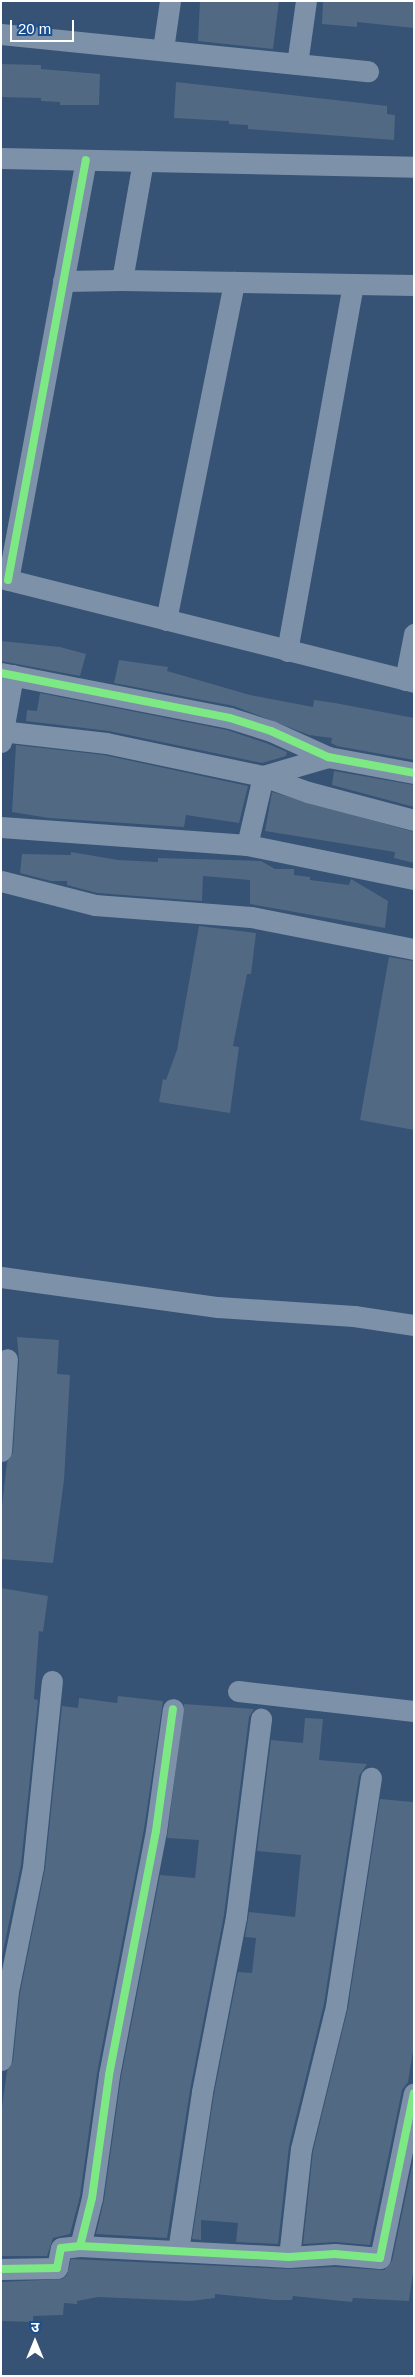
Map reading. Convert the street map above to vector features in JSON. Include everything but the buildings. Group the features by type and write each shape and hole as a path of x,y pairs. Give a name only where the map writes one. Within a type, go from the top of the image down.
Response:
{"street":[{"path":"163,49 170,1"},
{"path":"297,64 306,1"},
{"path":"1,34 163,49 368,72"},
{"path":"1,158 414,167"},
{"path":"86,160 4,579 410,681 414,634"},
{"path":"122,280 144,161"},
{"path":"63,280 414,286"},
{"path":"166,620 234,282"},
{"path":"287,651 354,284"},
{"path":"414,772 328,756 271,732 230,718 7,674 2,735 106,743 263,776 318,795 414,820"},
{"path":"263,776 328,756"},
{"path":"247,845 263,776"},
{"path":"1,827 247,845 414,879"},
{"path":"1,881 95,905 251,917 414,949"},
{"path":"1,1277 218,1307 354,1316 414,1325"},
{"path":"1,1451 7,1359"},
{"path":"1,2060 8,1991 33,1867 52,1681"},
{"path":"238,1691 414,1711"},
{"path":"80,2246 92,2198 111,2065 156,1831 173,1709"},
{"path":"178,2251 202,2092 236,1917 261,1719"},
{"path":"289,2257 302,2149 336,2006 372,1778"},
{"path":"1,2269 57,2268 61,2248 80,2246 289,2257 335,2254 380,2258 413,2097"}],"cycle path":[{"path":"8,580 86,160"},
{"path":"1,673 230,718 271,731 328,757 414,773"},
{"path":"80,2246 92,2198 109,2075 156,1831 173,1709"},
{"path":"1,2269 57,2268 61,2248 80,2246 289,2257 335,2254 380,2258 414,2093"}]}
